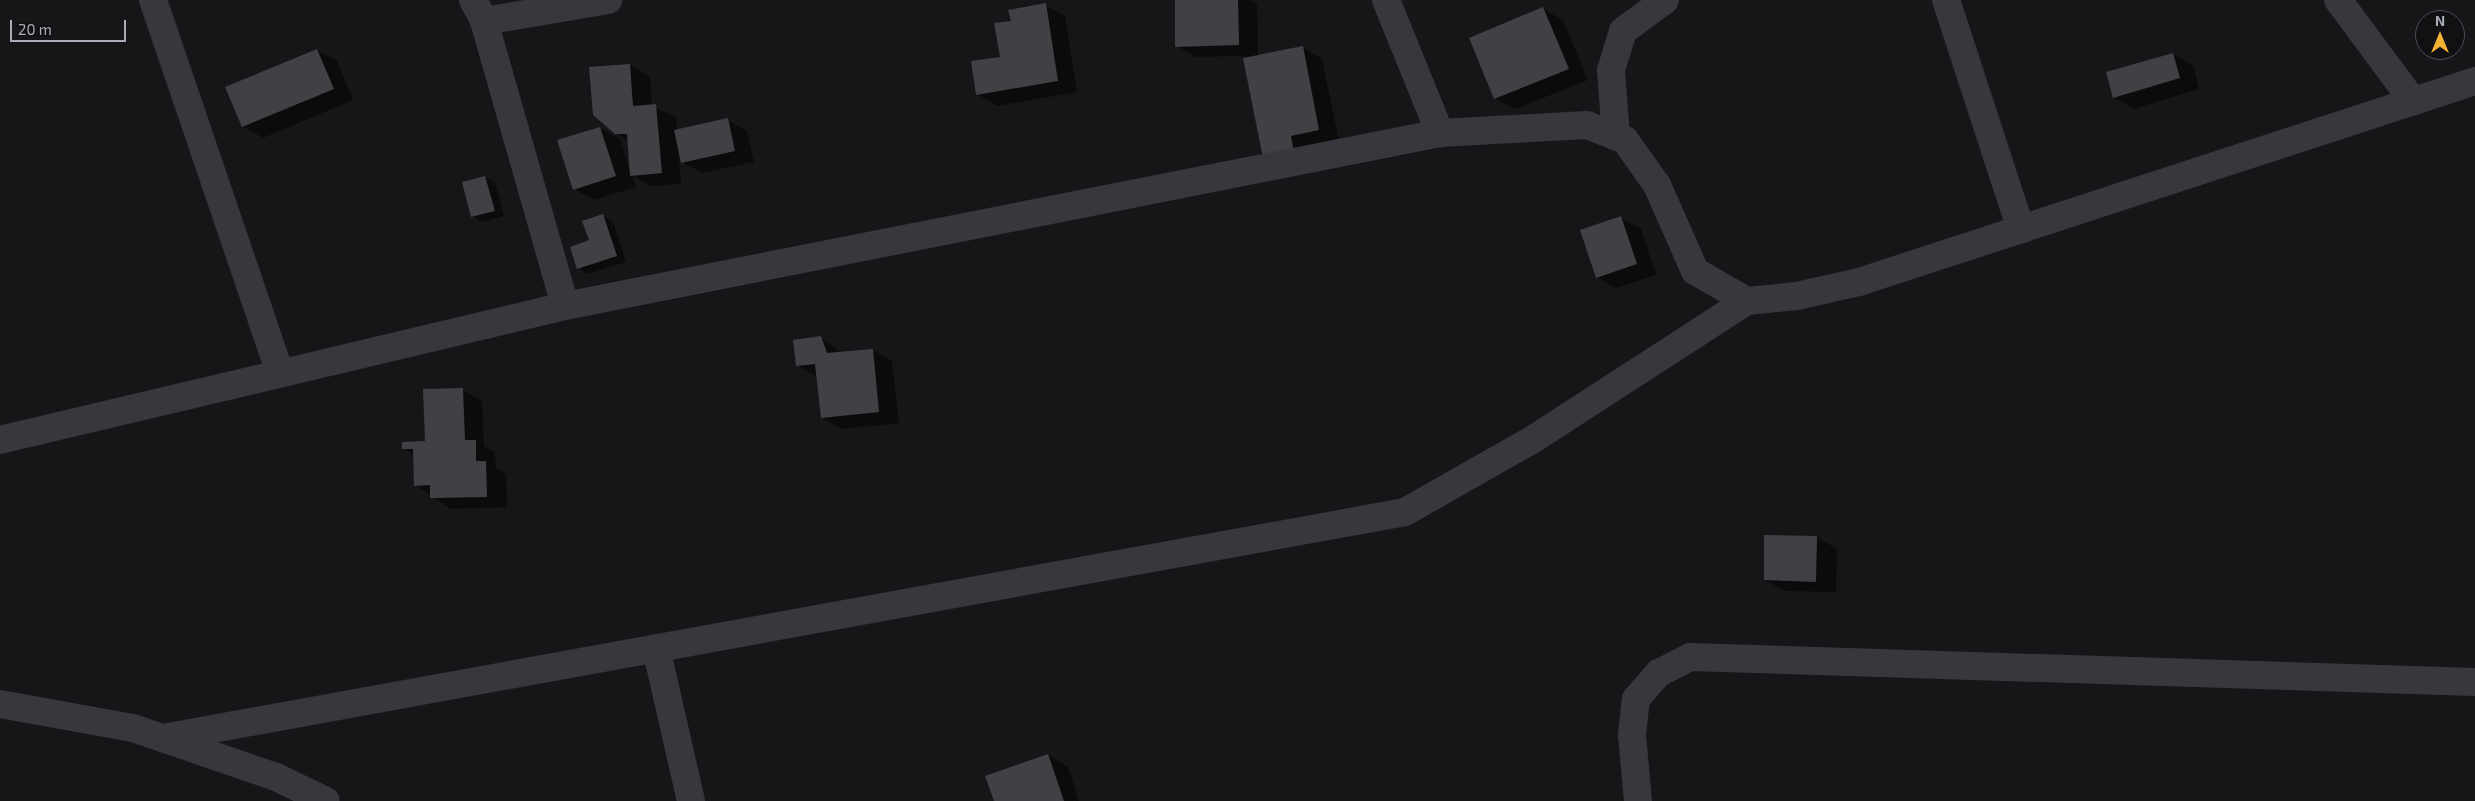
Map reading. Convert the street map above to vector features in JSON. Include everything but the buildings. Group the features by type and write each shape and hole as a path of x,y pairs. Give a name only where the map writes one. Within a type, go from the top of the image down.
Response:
{"street":[{"path":"153,0 280,372"},
{"path":"565,306 478,11 608,0"},
{"path":"1386,0 1440,133"},
{"path":"1616,137 1611,70 1623,31 1666,0"},
{"path":"1946,0 2020,229"},
{"path":"2338,0 2413,102"},
{"path":"163,738 1405,512 1534,438 1747,301 1797,296 1858,282 2475,81"},
{"path":"0,440 280,372 565,306 1440,133 1587,125 1625,140 1656,185 1695,271 1747,301"},
{"path":"656,648 691,801"},
{"path":"1638,801 1632,735 1636,698 1659,673 1690,657 2475,682"},
{"path":"0,704 133,728 276,777 326,801"}]}
